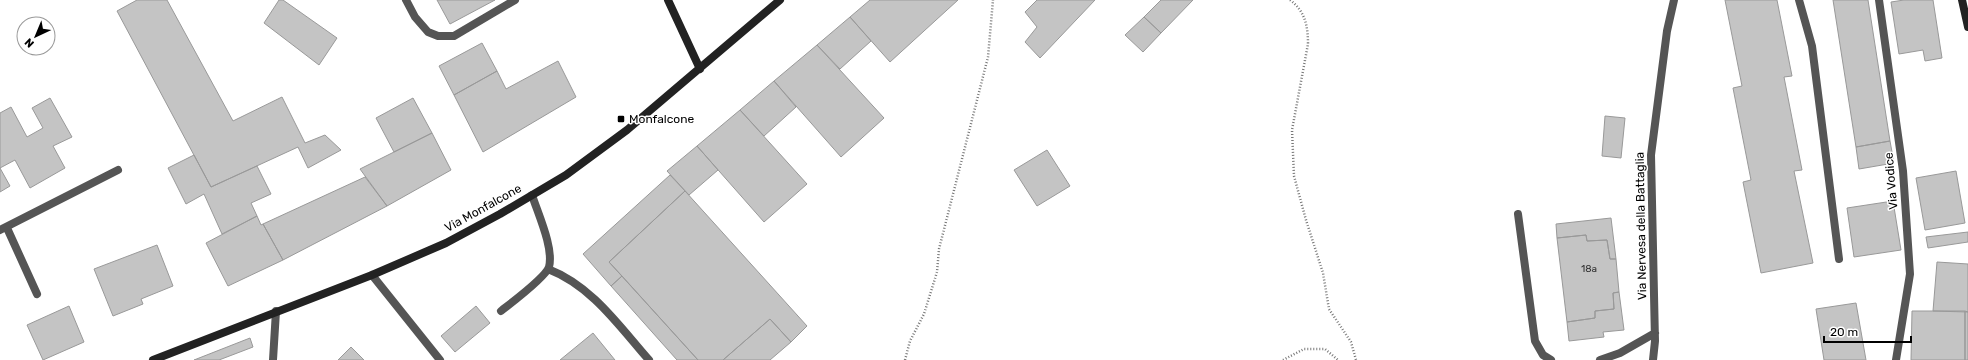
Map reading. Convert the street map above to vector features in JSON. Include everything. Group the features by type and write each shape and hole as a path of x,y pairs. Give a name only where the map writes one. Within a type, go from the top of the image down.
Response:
{"main road":[{"path":"668,0 700,69"},
{"name":"Via Monfalcone","path":"153,360 276,311 307,302 446,243 532,195 566,175 621,134 700,69 780,0"},
{"path":"1962,0 1968,27"}],"street":[{"path":"406,0 415,18 428,32 438,36 454,36 515,0"},
{"name":"Via Nervesa della Battaglia","path":"1654,360 1655,333 1651,155 1667,31 1674,0"},
{"path":"1800,0 1812,46 1840,259"},
{"name":"Via Vodice","path":"1879,0 1903,171 1910,274 1896,360"},
{"path":"37,294 3,229 118,170"},
{"path":"501,311 528,290 548,269 550,257 544,230 532,195"},
{"path":"1518,214 1534,341 1543,355 1551,360"},
{"path":"548,269 561,274 582,286 598,301 649,360"},
{"path":"372,275 440,360"},
{"path":"273,360 276,311"},
{"path":"1600,360 1620,353 1655,333"}],"path":[{"path":"905,360 910,341 924,314 937,272 939,249 988,57 993,0"},
{"path":"1290,0 1298,6 1305,19 1308,32 1308,44 1292,130 1294,176 1323,274 1329,309 1351,342 1356,360"},
{"path":"1283,360 1304,349 1325,349 1338,360"}],"building":[{"path":"137,0 167,0 233,121 282,97 305,143 325,135 341,150 308,168 298,147 211,187 117,11"},
{"path":"279,0 283,0 337,38 319,65 264,23"},
{"path":"437,0 495,0 450,24"},
{"path":"870,0 958,0 890,62 850,17"},
{"path":"1037,0 1095,0 1040,58 1025,42 1037,27 1025,12"},
{"path":"1161,0 1193,0 1161,33 1144,17"},
{"path":"1725,0 1777,0 1792,76 1784,77 1802,170 1794,171 1813,263 1761,273 1743,182 1751,180 1733,88 1742,86"},
{"path":"1833,0 1868,0 1890,141 1856,147"},
{"path":"1904,0 1933,0 1942,58 1925,61 1923,50 1899,54 1891,2"},
{"path":"850,17 871,41 840,69 817,45"},
{"path":"1144,17 1161,33 1143,52 1125,35"},
{"path":"482,43 497,71 454,95 439,66"},
{"path":"817,45 884,118 841,157 774,81"},
{"path":"558,61 576,97 483,152 454,95 497,71 506,89"},
{"path":"774,81 796,107 764,136 740,110"},
{"path":"50,98 72,137 53,146 65,168 30,188 15,160 0,168 0,113 11,107 27,137 43,128 32,108"},
{"path":"413,98 432,133 394,152 376,118"},
{"path":"740,110 807,184 764,222 697,146"},
{"path":"1605,116 1625,118 1621,158 1602,156"},
{"path":"432,133 451,170 387,206 360,169"},
{"path":"1890,141 1894,163 1859,169 1856,147"},
{"path":"697,146 718,170 689,195 667,171"},
{"path":"1047,150 1070,186 1037,206 1014,170"},
{"path":"194,155 211,187 257,166 271,194 251,203 257,216 222,234 204,194 186,204 168,168"},
{"path":"0,168 10,186 0,192"},
{"path":"1956,171 1965,223 1925,230 1916,178"},
{"path":"670,175 685,191 609,262 622,276 611,286 583,254"},
{"path":"365,177 387,206 283,260 263,224"},
{"path":"685,191 807,326 791,342 770,319 723,360 698,360 609,262"},
{"path":"1893,201 1901,250 1854,257 1847,208"},
{"path":"257,216 283,260 228,286 206,243"},
{"path":"1611,218 1616,259 1610,259 1607,240 1587,241 1586,235 1557,238 1556,224"},
{"path":"1968,232 1968,242 1928,248 1926,237"},
{"path":"1586,235 1587,241 1607,240 1610,259 1616,259 1619,292 1613,293 1614,309 1595,311 1595,318 1567,322 1557,238"},
{"path":"157,245 173,286 141,299 143,304 113,316 94,269"},
{"path":"1937,262 1968,264 1968,312 1933,311"},
{"path":"622,276 698,360 677,360 611,286"},
{"path":"1619,292 1624,330 1603,332 1604,337 1569,341 1567,322 1595,318 1595,311 1614,309 1613,293"},
{"path":"1856,303 1866,360 1824,360 1816,309"},
{"path":"69,306 84,342 43,360 27,325"},
{"path":"476,306 490,323 455,352 441,336"},
{"path":"1912,311 1965,311 1965,360 1911,360"},
{"path":"1965,311 1968,312 1968,360 1965,360"},
{"path":"770,319 791,342 770,360 723,360"},
{"path":"593,333 615,360 560,360"},
{"path":"250,338 253,347 219,360 194,360"},
{"path":"351,347 364,360 338,360"}],"place":[{"name":"Monfalcone","path":"621,119"}]}
